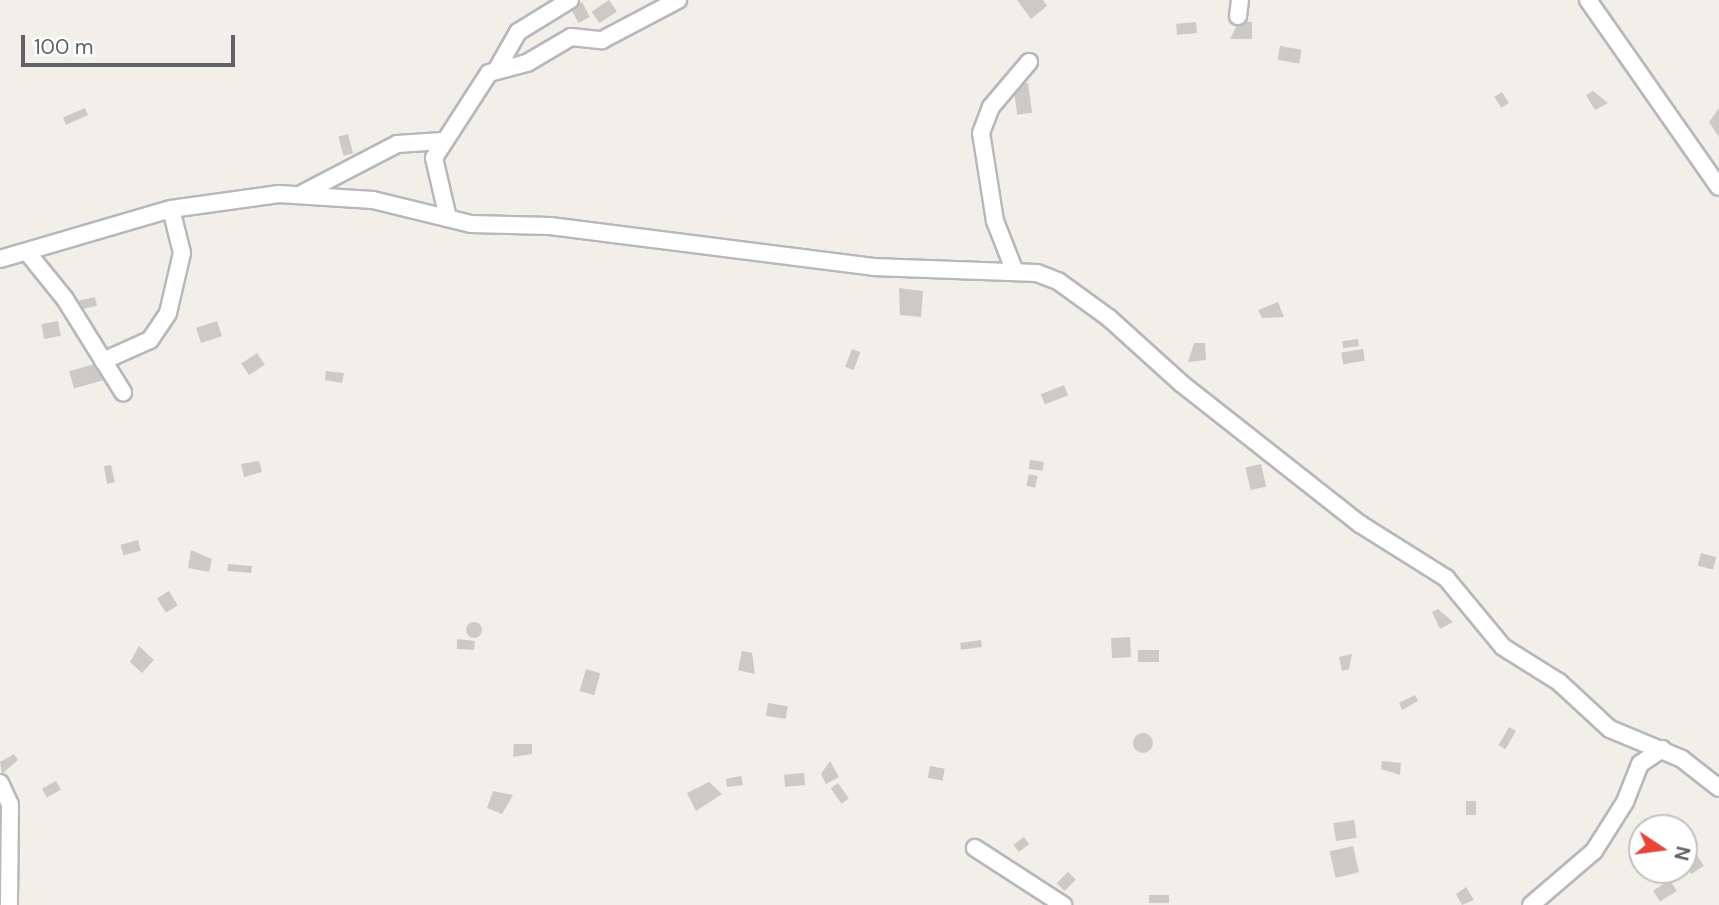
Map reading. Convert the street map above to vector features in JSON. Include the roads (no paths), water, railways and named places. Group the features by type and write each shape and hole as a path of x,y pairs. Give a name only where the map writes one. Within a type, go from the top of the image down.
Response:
{"street":[{"path":"448,218 433,172 442,141 478,86 498,69 518,32 570,0"},
{"path":"498,69 527,63 571,37 601,40 678,0"},
{"path":"1588,0 1719,187"},
{"path":"1015,272 995,221 981,133 990,107 1029,62"},
{"path":"300,194 397,144 442,141"},
{"path":"0,259 171,209 252,193 373,200 448,218 873,267 1037,273 1081,296 1352,518 1446,578 1503,648 1559,682 1610,729 1662,749 1719,788"},
{"path":"103,361 150,340 168,313 182,253 171,209"},
{"path":"27,251 123,392"},
{"path":"1531,905 1594,851 1625,802 1640,764 1662,749"},
{"path":"0,783 10,804 9,905"},
{"path":"975,848 1063,905"}]}
